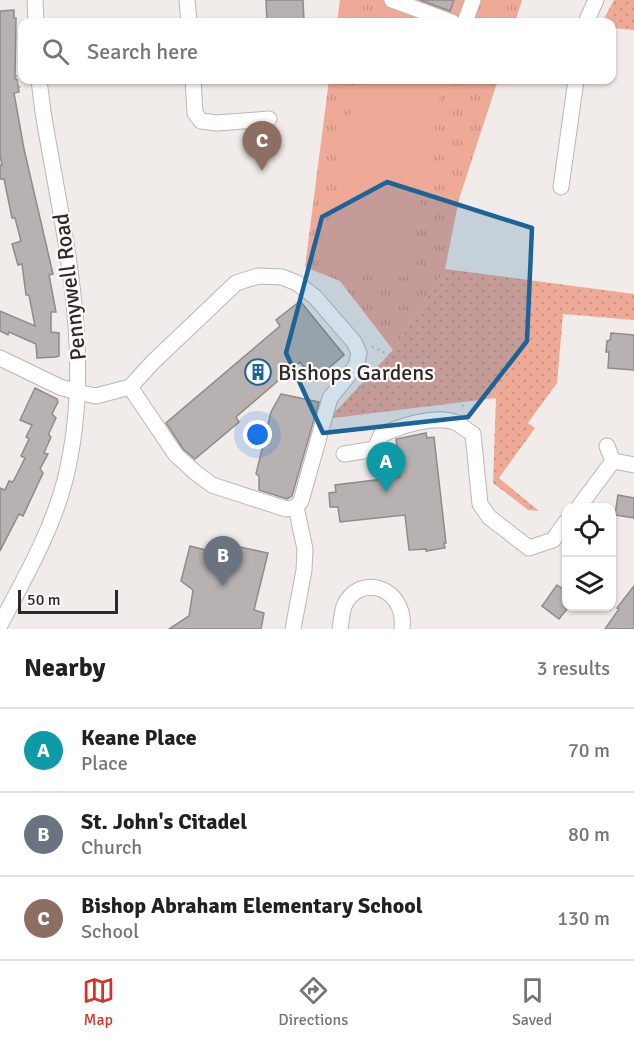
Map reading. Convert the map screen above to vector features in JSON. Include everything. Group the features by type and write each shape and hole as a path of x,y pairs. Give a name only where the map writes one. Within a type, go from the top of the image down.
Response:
{"street":[{"path":"35,0 36,18"},
{"path":"188,0 189,18"},
{"path":"392,0 441,18"},
{"path":"466,18 473,0"},
{"path":"588,18 597,0"},
{"name":"Pennywell Road","path":"0,625 42,541 60,498 73,442 77,392 79,351 76,312 40,84"},
{"path":"193,84 195,112 201,121 217,123 269,119"},
{"path":"561,187 575,84"},
{"path":"0,358 60,387 77,392 96,396 130,387 236,283 258,276 282,277 297,283 315,297 354,342 359,353 356,366 330,398 301,501 296,507 286,509 212,485 176,455 130,387"},
{"path":"344,454 375,449 381,435 401,425 435,421 456,422 473,434 480,504 489,517 530,548 553,540 562,528"},
{"path":"607,446 613,461"},
{"path":"613,461 634,465"},
{"path":"581,503 613,461"},
{"path":"293,629 304,570 305,549 296,507"},
{"path":"340,629 345,605 355,594 366,588 379,588 393,595 400,606 402,629"}],"path":[{"path":"354,342 382,350 396,358 431,354 442,359 454,372 461,389 464,428"},
{"path":"337,390 383,384 399,376 415,356"}],"highlighted area":[{"path":"387,182 532,228 527,341 468,417 323,433 286,353 322,217"}],"green space":[{"path":"340,0 522,0 516,18 338,18"},
{"path":"614,0 634,0 634,30 616,28 616,18 604,18"},
{"path":"328,84 497,84 459,199 445,269 393,350 340,281 305,267"},
{"path":"355,84 442,84 407,278 322,267"},
{"path":"445,269 634,294 634,320 563,314 557,383 528,423 535,428 499,478 539,511 528,510 493,483 496,398 333,418 335,412 393,350"}],"building":[{"path":"266,0 303,0 304,18 267,18"},
{"path":"420,0 454,0 450,11"},
{"path":"14,10 14,18 16,18 15,79 17,79 19,92 14,93 24,149 53,274 49,275 56,312 51,312 51,332 59,333 59,356 56,357 37,358 36,344 9,332 8,335 0,331 0,311 35,326 29,295 26,295 22,264 18,265 12,244 21,241 15,218 12,218 4,179 0,179 0,165 2,165 0,155 0,11"},
{"name":"Bishops Gardens","path":"300,301 344,355 314,381 300,362 236,417 239,422 195,459 183,449 166,423 280,326 276,320"},
{"path":"611,333 634,335 634,370 608,368 609,352 606,352 607,341 610,340"},
{"path":"35,388 57,399 58,402 52,414 56,418 44,453 48,454 40,469 43,473 23,516 19,514 0,551 0,488 5,490 9,481 14,480 25,458 21,456 29,439 26,437 32,425 20,420"},
{"path":"281,394 319,402 292,496 287,499 259,490 259,476 256,474 271,412"},
{"path":"426,433 427,438 434,437 445,548 426,551 426,549 409,550 405,515 340,522 338,507 330,507 329,493 336,492 335,485 400,477 396,439"},
{"path":"618,495 634,498 634,518 616,515"},
{"path":"226,544 268,553 254,610 264,613 261,629 169,629 189,616 193,590 181,581 190,546 217,553"},
{"path":"557,585 562,588 562,611 565,611 559,619 542,606"},
{"path":"634,586 634,629 605,629 619,609 617,608"}],"place":[{"name":"Bishop Abraham Elementary School","path":"262,171"},
{"name":"Bishops Gardens","path":"258,372"},
{"name":"Keane Place","path":"386,492"},
{"name":"St. John's Citadel","path":"223,586"}]}
